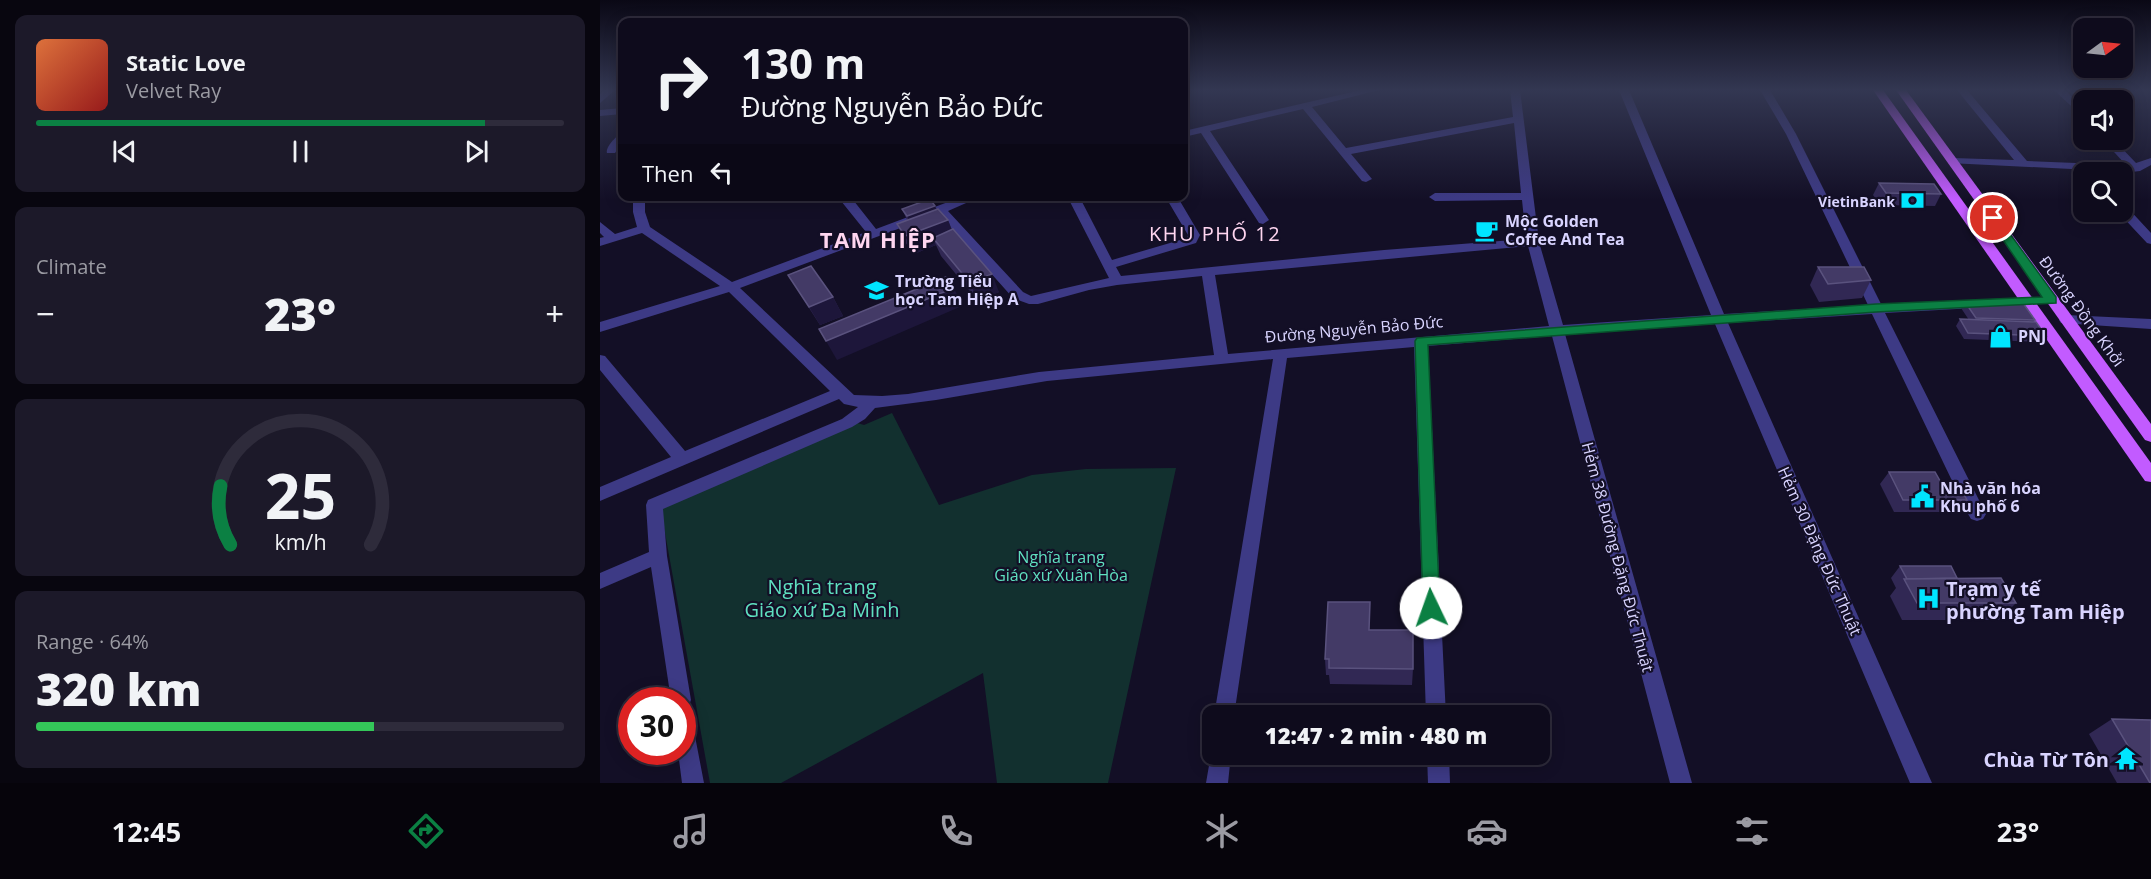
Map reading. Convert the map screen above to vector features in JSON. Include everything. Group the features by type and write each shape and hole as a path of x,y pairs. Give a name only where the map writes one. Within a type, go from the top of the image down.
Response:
{"main road":[{"path":"1904,127 2151,476"},
{"name":"Đường Đồng Khởi","path":"1928,127 2151,436"},
{"path":"2029,301 2051,300"}],"street":[{"path":"1188,133 1213,127"},
{"path":"1323,127 1366,179"},
{"path":"1344,152 1478,127"},
{"name":"Hẻm 38 Đường Đặng Đức Thuật","path":"1519,127 1533,242 1681,783"},
{"name":"Hẻm 30 Đặng Đức Thuật","path":"1639,127 1719,320 1922,783"},
{"path":"1787,127 1977,514"},
{"path":"1992,127 2024,165"},
{"path":"1203,129 1263,220"},
{"path":"2118,150 2136,169"},
{"path":"1953,161 2073,169"},
{"path":"2133,169 2151,161"},
{"path":"1435,197 1528,196"},
{"path":"639,201 639,213 644,228 731,287 854,402 869,404"},
{"path":"847,201 873,233"},
{"path":"600,327 731,287 962,201"},
{"path":"1076,201 1117,281"},
{"path":"1109,265 1192,240 1194,236 1174,201"},
{"path":"940,209 1018,295 1029,300 1038,300 1088,286 1117,281 1533,242"},
{"path":"2133,221 2151,240"},
{"path":"600,226 606,240 644,228"},
{"path":"1208,271 1222,359"},
{"name":"Đường Nguyễn Bảo Đức","path":"869,404 1033,378 1281,353 1876,308 2029,301"},
{"path":"2066,320 2151,324"},
{"path":"1421,341 1436,705"},
{"path":"1226,705 1281,353"},
{"path":"600,360 682,459"},
{"path":"600,494 842,392"},
{"path":"679,687 658,555 654,505 847,423 860,415 869,404"},
{"path":"600,581 658,555"},
{"path":"690,765 693,783"},
{"path":"1217,783 1219,765"},
{"path":"1438,765 1439,783"}],"green space":[{"name":"Nghĩa trang Giáo xứ Đa Minh","path":"892,413 939,505 1032,475 1086,469 1176,468 1108,783 997,783 983,673 781,783 710,783 696,705 696,687 693,687 660,505 854,422 864,425"}],"building":[{"path":"1879,183 1934,184 1941,194 1886,193"},
{"path":"924,201 931,201 935,206 907,216 902,209"},
{"path":"938,209 948,220 905,236 897,224"},
{"path":"953,229 992,274 970,283 933,238"},
{"path":"811,266 833,297 809,307 788,275"},
{"path":"1818,267 1864,267 1871,280 1828,284"},
{"path":"946,277 954,288 826,341 819,329"},
{"path":"1965,302 2023,303 2035,320 1976,318"},
{"path":"1960,319 2036,322 2046,336 1968,333"},
{"path":"1889,472 1935,472 1943,486 1959,486 1967,500 1903,500"},
{"path":"1900,566 1951,566 1957,578 1907,579"},
{"path":"2001,578 2016,603 1917,603 1904,579"},
{"path":"1328,602 1370,602 1369,630 1413,630 1413,669 1329,668 1329,659 1325,659"},
{"path":"2112,719 2151,720 2151,783 2150,783"}],"place":[{"name":"VietinBank","path":"1913,201"},
{"name":"Mộc Golden Coffee And Tea","path":"1487,230"},
{"name":"Trường Tiểu học Tam Hiệp A","path":"877,290"},
{"name":"PNJ","path":"2000,336"},
{"name":"Nhà văn hóa Khu phố 6","path":"1922,497"},
{"name":"Trạm y tế phường Tam Hiệp","path":"1928,599"},
{"name":"Chùa Từ Tôn","path":"2127,759"}],"district":[{"name":"KHU PHỐ 12","path":"1215,233"},
{"name":"TAM HIỆP","path":"878,239"}],"route":[{"path":"1431,608 1421,341 1876,308 2051,300 1993,218"}],"park label":[{"name":"Nghĩa trang Giáo xứ Xuân Hòa","path":"1061,566"}]}
